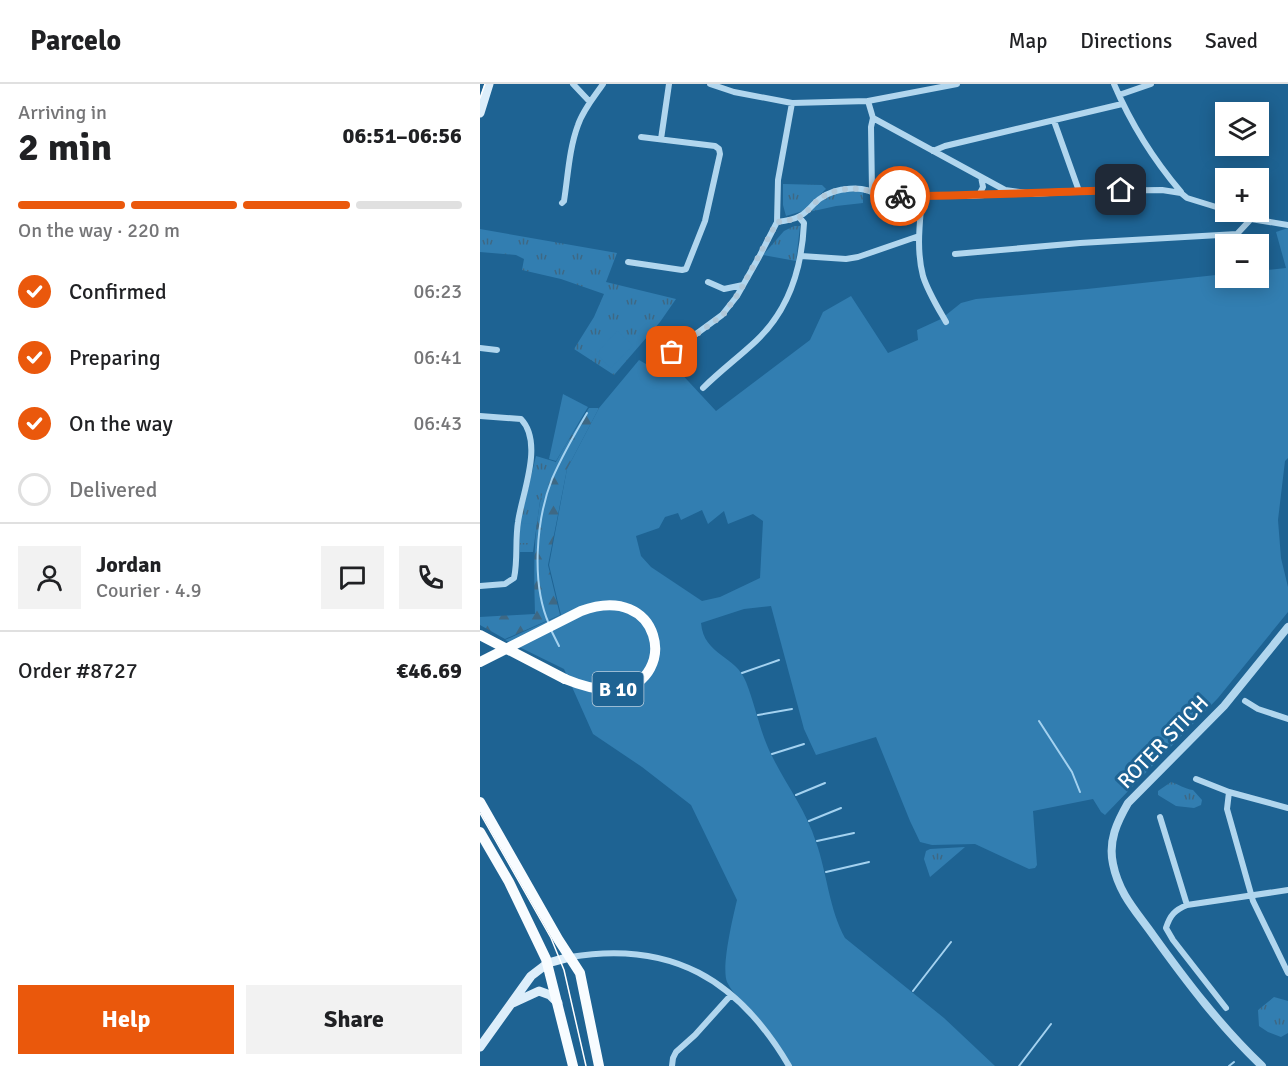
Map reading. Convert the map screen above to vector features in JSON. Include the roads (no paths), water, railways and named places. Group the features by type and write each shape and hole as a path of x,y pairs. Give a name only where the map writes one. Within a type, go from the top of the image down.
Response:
{"highway":[{"name":"B 10","path":"480,635 497,645 506,650 565,680 607,690 631,686 645,676 653,661 655,644 650,628 639,615 622,606 606,605 581,611 521,640 512,645 502,650 483,660 480,662"}],"main road":[{"path":"480,113 489,84"},
{"path":"480,802 581,978 599,1066"},
{"path":"480,832 509,882 548,963 573,1066"},
{"path":"480,1047 531,976 548,963 570,957"},
{"path":"511,1004 539,991 550,995 559,1004"}],"street":[{"path":"573,84 578,92 590,102"},
{"path":"562,203 574,136 584,112 603,84"},
{"path":"661,139 669,84"},
{"path":"710,84 734,92 792,103 868,101 957,84"},
{"path":"1114,84 1122,104 1146,147 1181,193 1187,198 1215,207"},
{"path":"1119,95 1151,84"},
{"path":"868,101 873,118 871,127 872,191"},
{"path":"651,368 723,315 743,285 777,222 779,171 792,103"},
{"path":"933,152 945,146 1122,104"},
{"path":"873,118 998,187 1013,192"},
{"path":"1054,121 1079,191"},
{"path":"628,262 682,270 687,268 705,221 720,154 719,149 715,146 641,137"},
{"path":"979,195 982,187 981,177"},
{"path":"777,222 799,217 831,192 848,189 872,191 878,196 1162,190 1181,193"},
{"path":"922,196 918,236 924,279 946,322"},
{"path":"703,388 775,321 796,279 804,223 799,217"},
{"path":"955,254 1080,243 1237,234 1248,222"},
{"path":"1269,222 1288,225"},
{"path":"801,256 852,258 918,236"},
{"path":"708,282 724,289 743,285"},
{"path":"480,348 497,350"},
{"path":"480,416 521,419 531,446 530,468 524,486 518,522 515,575 505,584 480,586"},
{"name":"ROTER STICH","path":"1262,1066 1244,1049 1194,990 1125,898 1112,861 1112,842 1120,817 1128,803 1224,706 1288,627"},
{"path":"1245,701 1258,709 1288,719"},
{"path":"1196,779 1229,792 1288,808"},
{"path":"1229,792 1227,809 1252,895 1288,973"},
{"path":"1160,817 1187,905"},
{"path":"1226,1008 1166,928 1173,913 1187,905 1288,890"},
{"path":"570,957 618,952 658,956 698,972 731,995 751,1013 789,1066"},
{"path":"672,1066 676,1052 695,1035 731,995"}],"waterway":[{"path":"549,624 543,608 538,571 542,513 552,479 587,413"},
{"path":"551,630 559,646"},
{"path":"742,673 779,660"},
{"path":"758,715 792,709"},
{"path":"1039,721 1072,772 1080,792"},
{"path":"772,754 804,744"},
{"path":"796,795 825,783"},
{"path":"809,821 841,808"},
{"path":"817,841 854,833"},
{"path":"826,872 869,862"},
{"path":"913,991 951,942"},
{"path":"1019,1066 1051,1024"},
{"path":"1229,1066 1234,1062"}],"tram line":[{"path":"480,98 485,84"},
{"path":"480,813 551,938 564,970 586,1066"}]}
